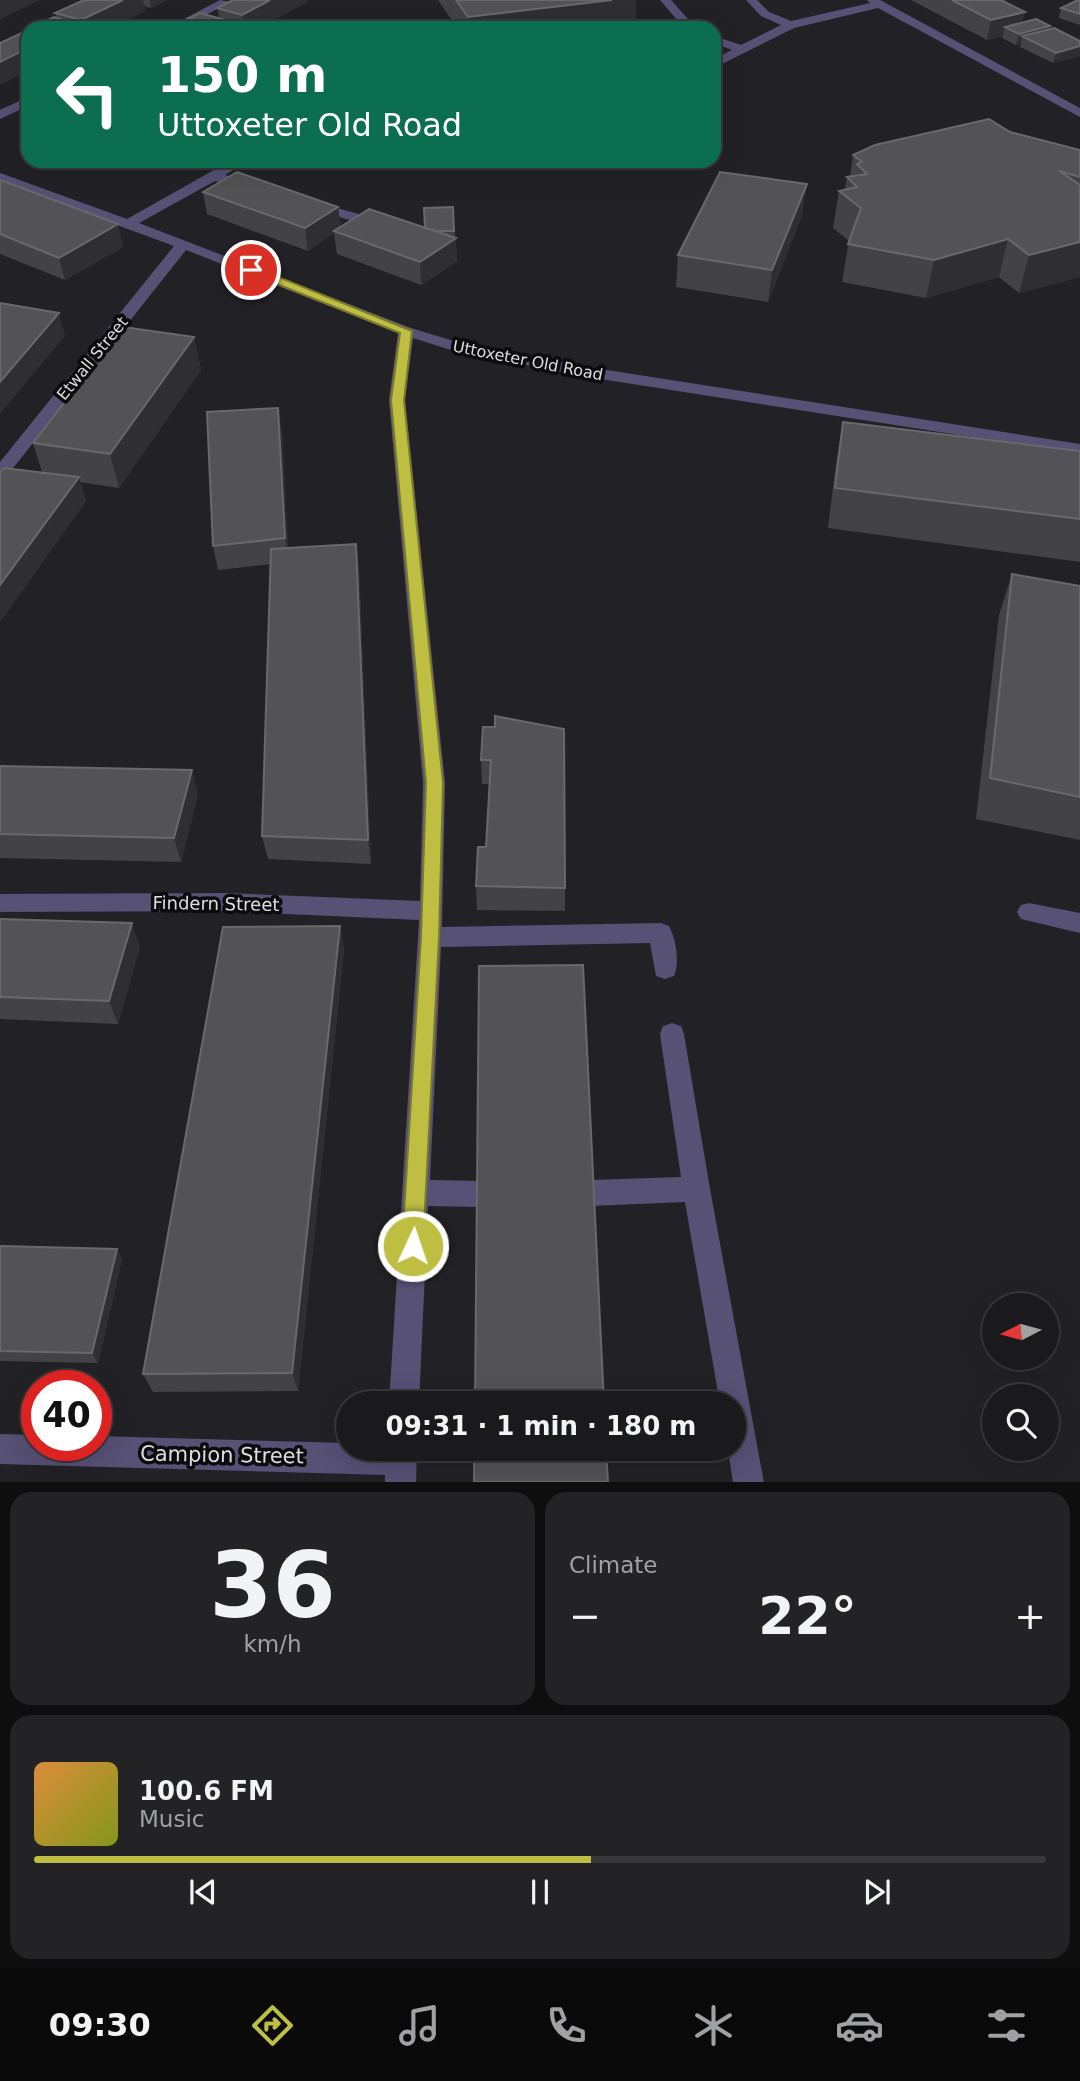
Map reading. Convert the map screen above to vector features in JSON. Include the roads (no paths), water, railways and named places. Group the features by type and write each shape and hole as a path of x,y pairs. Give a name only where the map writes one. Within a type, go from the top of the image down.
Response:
{"street":[{"path":"665,0 684,21"},
{"path":"751,0 765,14 790,25"},
{"path":"187,21 225,2"},
{"path":"721,60 790,25 876,2 1080,113"},
{"path":"721,42 740,49"},
{"path":"0,115 21,104"},
{"path":"128,224 227,168"},
{"path":"213,176 265,191"},
{"name":"Uttoxeter Old Road","path":"0,177 183,244 406,331 475,351 743,397 1080,449"},
{"path":"291,199 393,228"},
{"name":"Etwall Street","path":"0,472 183,244"},
{"path":"405,1391 430,937 435,783 397,400 406,331"},
{"name":"Findern Street","path":"0,903 224,902 431,911"},
{"path":"1029,912 1080,923"},
{"path":"430,937 661,933 665,969"},
{"path":"672,1034 696,1189 749,1482"},
{"path":"591,1193 696,1189"},
{"path":"415,1193 479,1194"},
{"name":"Campion Street","path":"0,1449 401,1464"}]}
